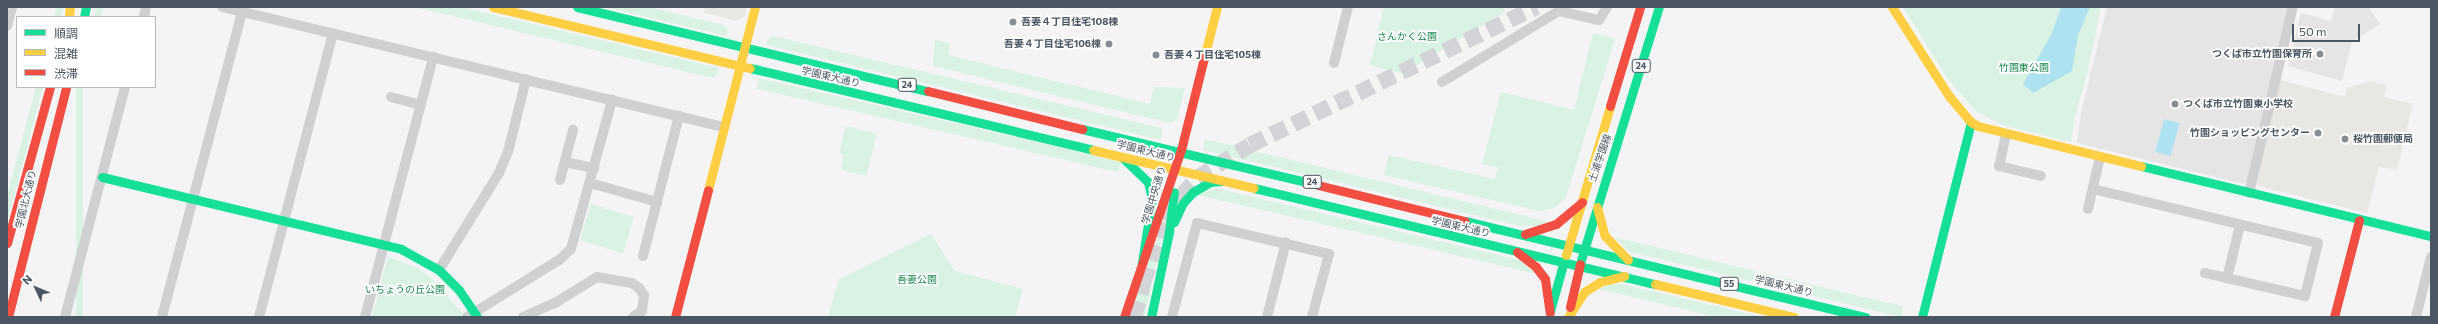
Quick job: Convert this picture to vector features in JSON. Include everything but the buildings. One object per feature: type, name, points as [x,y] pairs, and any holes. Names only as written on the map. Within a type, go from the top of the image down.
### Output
[{"type":"main road","name":"学園東大通り","points":[[493,7],[1177,169],[1222,181],[1580,264],[1794,317]]},
{"type":"main road","name":"学園東大通り","points":[[577,7],[1181,150],[1583,250],[1866,317]]},
{"type":"main road","points":[[675,317],[755,7]]},
{"type":"main road","name":"学園中央通り","points":[[1151,317],[1169,232],[1172,198],[1181,150],[1217,7]]},
{"type":"main road","name":"土浦学園線","points":[[1549,315],[1640,7]]},
{"type":"main road","name":"土浦学園線","points":[[1568,317],[1583,250],[1596,204],[1659,7]]},
{"type":"main road","points":[[1892,7],[1949,96],[1971,122],[2006,134],[2359,220],[2431,236]]},
{"type":"main road","name":"学園北大通り","points":[[7,243],[50,88]]},
{"type":"main road","name":"学園北大通り","points":[[8,317],[66,88]]},
{"type":"main road","points":[[1922,317],[1971,122]]},
{"type":"main road","points":[[1120,156],[1148,182],[1152,199],[1142,262]]},
{"type":"main road","name":"学園中央通り","points":[[1124,317],[1142,262],[1177,169]]},
{"type":"main road","points":[[102,178],[384,244],[410,253],[439,270],[459,290],[473,316]]},
{"type":"main road","points":[[1169,232],[1183,203],[1193,192],[1210,182],[1222,181]]},
{"type":"main road","points":[[1523,234],[1556,224],[1582,201]]},
{"type":"main road","points":[[1596,204],[1605,236],[1629,260]]},
{"type":"main road","points":[[2334,317],[2359,220]]},
{"type":"main road","points":[[1512,249],[1541,273],[1548,290],[1549,315]]},
{"type":"main road","points":[[1568,317],[1584,292],[1600,282],[1624,276]]},
{"type":"street","points":[[7,26],[12,7]]},
{"type":"street","points":[[222,7],[723,127]]},
{"type":"street","points":[[1334,63],[1348,7]]},
{"type":"street","points":[[1442,82],[1559,11],[1599,20],[1607,7]]},
{"type":"street","points":[[2249,193],[2292,9]]},
{"type":"street","points":[[162,317],[242,12]]},
{"type":"street","points":[[259,317],[333,33]]},
{"type":"street","points":[[365,317],[433,57]]},
{"type":"street","points":[[439,270],[499,172],[508,152],[526,79]]},
{"type":"street","points":[[65,317],[126,88]]},
{"type":"street","points":[[391,98],[421,105]]},
{"type":"street","points":[[473,316],[568,253],[576,237],[612,100]]},
{"type":"street","points":[[643,256],[679,116]]},
{"type":"street","points":[[560,180],[573,130]]},
{"type":"street","points":[[2006,134],[1999,166],[2041,176]]},
{"type":"street","points":[[2088,209],[2100,157]]},
{"type":"street","points":[[565,162],[594,168]]},
{"type":"street","points":[[590,184],[657,202]]},
{"type":"street","points":[[2092,189],[2318,243],[2305,296],[2205,273]]},
{"type":"street","points":[[1172,317],[1197,223],[1286,242],[1329,254],[1312,317]]},
{"type":"street","points":[[2227,278],[2240,225]]},
{"type":"street","points":[[1267,317],[1286,242]]},
{"type":"street","points":[[2416,317],[2431,257]]},
{"type":"street","points":[[523,317],[555,303],[597,277],[632,283],[639,288],[644,294],[642,311],[633,317]]},
{"type":"shaded area","points":[[705,7],[747,7],[745,16],[736,21],[704,13]]},
{"type":"shaded area","name":"つくば市立竹園東小学校","points":[[2107,7],[2289,7],[2247,182],[2244,184],[2077,143],[2081,113]]},
{"type":"shaded area","name":"つくば市立竹園保育所","points":[[2335,7],[2368,7],[2380,24],[2352,42],[2342,81],[2288,66],[2301,13],[2331,21]]},
{"type":"shaded area","points":[[2280,80],[2345,97],[2347,88],[2370,81],[2387,85],[2384,97],[2413,104],[2397,170],[2379,167],[2367,213],[2258,186],[2256,183]]},
{"type":"green space","points":[[57,7],[64,7],[61,16],[54,16]]},
{"type":"green space","points":[[97,7],[104,7],[101,16],[94,16]]},
{"type":"green space","points":[[415,7],[461,7],[719,68],[717,75],[713,78]]},
{"type":"green space","points":[[604,7],[649,7],[723,25],[728,30],[726,36]]},
{"type":"green space","name":"さんかく公園","points":[[1384,7],[1504,7],[1504,12],[1403,74],[1370,65]]},
{"type":"green space","name":"竹園東公園","points":[[1903,7],[2101,7],[2087,75],[2075,116],[2071,142],[2003,125],[1976,111],[1948,79]]},
{"type":"green space","points":[[1593,33],[1615,39],[1566,197],[1555,208],[1539,211],[1384,175],[1389,155],[1495,179],[1498,167],[1482,164],[1501,92],[1574,110]]},
{"type":"green space","points":[[773,36],[1161,128],[1163,133],[1161,140],[766,45],[768,39]]},
{"type":"green space","points":[[935,40],[950,43],[948,55],[1150,104],[1154,87],[1185,88],[1177,119],[1170,123],[933,66]]},
{"type":"green space","points":[[759,78],[1120,161],[1118,172],[757,89]]},
{"type":"green space","points":[[36,88],[43,88],[7,222],[7,196]]},
{"type":"green space","points":[[76,88],[83,88],[83,317],[76,317]]},
{"type":"green space","points":[[846,126],[877,134],[866,176],[841,170],[843,154],[839,153]]},
{"type":"green space","points":[[1205,139],[1551,223],[1540,226],[1519,226],[1203,150]]},
{"type":"green space","points":[[1215,188],[1520,260],[1537,274],[1198,195]]},
{"type":"green space","points":[[591,204],[634,217],[623,253],[580,240]]},
{"type":"green space","points":[[1166,216],[1145,317],[1129,317]]},
{"type":"green space","name":"吾妻公園","points":[[931,234],[955,271],[1023,289],[1015,317],[828,317],[839,279]]},
{"type":"green space","points":[[1614,237],[1901,306],[1903,310],[1901,317],[1630,252]]},
{"type":"green space","name":"いちょうの丘公園","points":[[388,257],[418,268],[432,279],[463,314],[458,317],[372,317]]},
{"type":"green space","points":[[1612,284],[1622,284],[1763,317],[1716,317],[1599,289]]},
{"type":"water","points":[[2061,7],[2090,7],[2078,35],[2072,71],[2033,93],[2023,84],[2052,33]]},
{"type":"water","points":[[2164,119],[2179,123],[2171,156],[2155,152]]},
{"type":"tunnel","points":[[1134,317],[1143,283],[1165,221],[1181,196],[1197,178],[1250,145],[1537,7]]},
{"type":"traffic: fast","points":[[84,16],[86,7]]},
{"type":"traffic: fast","points":[[577,7],[928,91]]},
{"type":"traffic: fast","points":[[1581,260],[1659,7]]},
{"type":"traffic: fast","points":[[750,68],[1093,150]]},
{"type":"traffic: fast","points":[[1922,317],[1971,122]]},
{"type":"traffic: fast","points":[[1082,129],[1318,185]]},
{"type":"traffic: fast","points":[[1123,158],[1148,182],[1152,199],[1142,262]]},
{"type":"traffic: fast","points":[[2141,166],[2431,236]]},
{"type":"traffic: fast","points":[[102,177],[401,249],[439,270],[459,290],[477,317]]},
{"type":"traffic: fast","points":[[1174,222],[1183,203],[1193,192],[1210,182],[1222,181]]},
{"type":"traffic: fast","points":[[1254,188],[1655,284]]},
{"type":"traffic: fast","points":[[1151,317],[1169,232],[1174,192]]},
{"type":"traffic: fast","points":[[1465,221],[1866,317]]},
{"type":"traffic: fast","points":[[1550,311],[1564,261]]},
{"type":"traffic: slow","points":[[69,16],[70,7]]},
{"type":"traffic: slow","points":[[493,7],[750,68]]},
{"type":"traffic: slow","points":[[708,190],[755,7]]},
{"type":"traffic: slow","points":[[1204,58],[1217,7]]},
{"type":"traffic: slow","points":[[1892,7],[1949,96],[1971,122],[1978,126],[2141,166]]},
{"type":"traffic: slow","points":[[1566,255],[1610,106]]},
{"type":"traffic: slow","points":[[1093,150],[1254,188]]},
{"type":"traffic: slow","points":[[1597,207],[1605,236],[1628,260]]},
{"type":"traffic: slow","points":[[1568,317],[1584,292],[1600,282],[1624,276]]},
{"type":"traffic: slow","points":[[1655,284],[1794,317]]},
{"type":"traffic: jam","points":[[1610,106],[1640,7]]},
{"type":"traffic: jam","points":[[1124,317],[1181,150],[1204,58]]},
{"type":"traffic: jam","points":[[7,243],[50,88]]},
{"type":"traffic: jam","points":[[8,317],[66,88]]},
{"type":"traffic: jam","points":[[928,91],[1082,129]]},
{"type":"traffic: jam","points":[[1318,185],[1465,221]]},
{"type":"traffic: jam","points":[[675,317],[708,190]]},
{"type":"traffic: jam","points":[[1525,234],[1556,224],[1582,202]]},
{"type":"traffic: jam","points":[[2334,317],[2359,220]]},
{"type":"traffic: jam","points":[[1517,252],[1536,267],[1545,279],[1550,313]]},
{"type":"traffic: jam","points":[[1570,307],[1580,264]]},
{"type":"place","name":"吾妻４丁目住宅108棟","points":[[1013,22]]},
{"type":"place","name":"吾妻４丁目住宅106棟","points":[[1109,44]]},
{"type":"place","name":"つくば市立竹園保育所","points":[[2320,54]]},
{"type":"place","name":"吾妻４丁目住宅105棟","points":[[1156,55]]},
{"type":"place","name":"つくば市立竹園東小学校","points":[[2175,104]]},
{"type":"place","name":"竹園ショッピングセンター","points":[[2318,133]]},
{"type":"place","name":"桜竹園郵便局","points":[[2345,139]]}]
